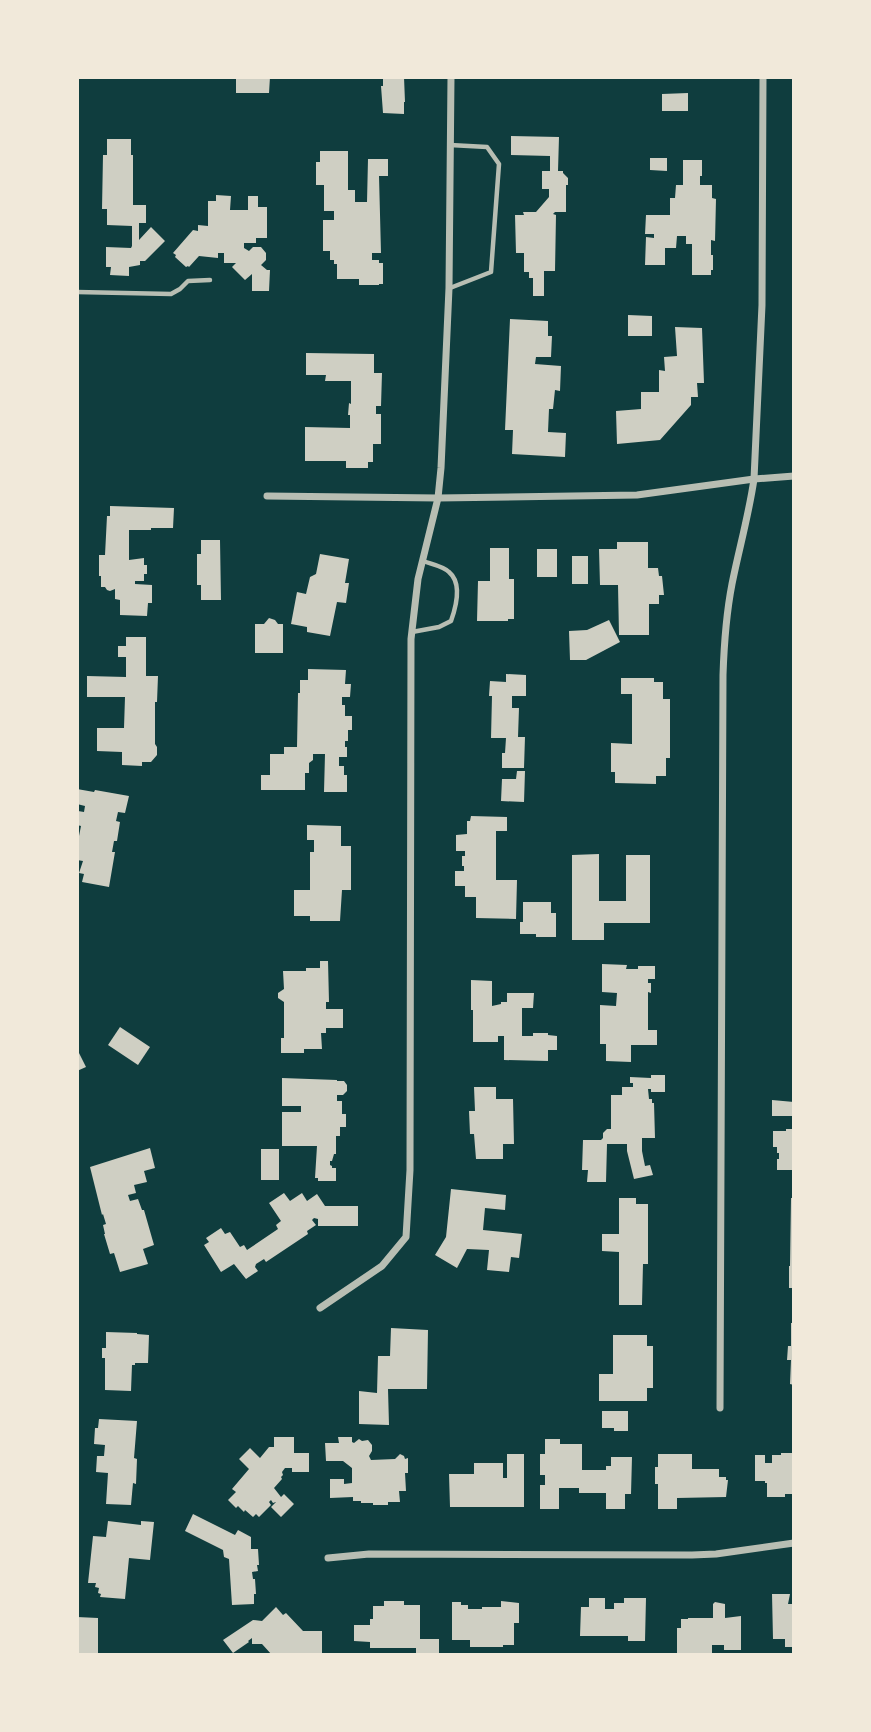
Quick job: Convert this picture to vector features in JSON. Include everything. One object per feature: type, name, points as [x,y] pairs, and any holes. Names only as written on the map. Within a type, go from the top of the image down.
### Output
[{"type":"street","points":[[320,1308],[382,1266],[406,1237],[410,1170],[411,632],[418,579],[438,498],[441,468],[449,288],[451,77]]},
{"type":"street","points":[[720,1408],[723,676],[725,632],[732,585],[754,479],[762,305],[763,77]]},
{"type":"street","points":[[267,496],[438,498],[638,495],[794,476]]},
{"type":"street","points":[[328,1558],[369,1554],[704,1555],[794,1543]]},
{"type":"lane","points":[[449,288],[491,272],[499,164],[487,148],[450,145]]},
{"type":"lane","points":[[77,292],[171,294],[188,281],[210,280]]},
{"type":"lane","points":[[411,632],[439,627],[451,621],[457,605],[455,579],[447,570],[423,561]]},
{"type":"building","points":[[236,77],[270,77],[269,93],[236,93]]},
{"type":"building","points":[[383,77],[404,77],[404,114],[383,113]]},
{"type":"building","points":[[688,93],[688,111],[662,111],[662,94]]},
{"type":"building","points":[[511,136],[559,137],[558,171],[563,171],[568,178],[566,212],[553,214],[556,215],[555,271],[544,271],[544,296],[533,296],[533,278],[529,278],[529,272],[524,272],[524,253],[516,253],[515,215],[536,212],[549,197],[549,189],[542,189],[542,171],[550,171],[550,156],[511,155]]},
{"type":"building","points":[[107,139],[131,139],[133,205],[146,205],[146,223],[139,223],[139,240],[151,227],[165,241],[145,261],[140,261],[140,265],[129,267],[129,276],[110,275],[111,267],[106,267],[106,247],[132,246],[132,226],[107,225],[107,209],[102,209],[103,155],[107,155]]},
{"type":"building","points":[[320,151],[348,151],[348,190],[355,190],[355,202],[367,202],[368,159],[388,159],[388,176],[379,176],[381,253],[372,253],[372,260],[383,263],[383,284],[359,285],[359,279],[337,279],[337,264],[330,260],[330,251],[323,251],[323,220],[334,220],[334,211],[324,211],[324,185],[316,185],[316,162],[320,162]]},
{"type":"building","points":[[650,158],[667,158],[667,171],[650,170]]},
{"type":"building","points":[[683,160],[702,160],[700,185],[712,185],[712,198],[716,199],[715,241],[711,240],[711,275],[692,275],[692,244],[686,244],[686,236],[677,236],[676,248],[665,248],[665,265],[645,265],[646,237],[654,238],[654,234],[645,234],[646,215],[670,215],[670,198],[675,198],[676,185],[683,185]]},
{"type":"building","points":[[216,195],[231,196],[230,210],[248,210],[248,196],[258,196],[258,207],[267,207],[267,238],[256,238],[256,243],[244,243],[244,248],[249,251],[253,247],[261,247],[266,253],[266,260],[261,265],[270,270],[269,291],[252,291],[252,274],[245,280],[232,267],[236,263],[224,263],[224,253],[218,253],[218,258],[199,256],[189,267],[175,257],[173,253],[193,230],[198,231],[198,225],[208,226],[208,201],[216,201]]},
{"type":"building","points":[[628,315],[652,316],[652,336],[628,336]]},
{"type":"building","points":[[510,319],[548,321],[548,336],[552,336],[551,357],[536,357],[535,364],[561,366],[560,391],[555,390],[553,409],[549,409],[548,432],[566,433],[565,457],[512,454],[513,430],[505,430]]},
{"type":"building","points":[[675,327],[702,328],[704,383],[697,383],[698,397],[691,397],[691,405],[660,440],[617,444],[616,411],[641,409],[641,392],[659,392],[659,370],[665,371],[664,357],[677,356]]},
{"type":"building","points":[[306,353],[374,354],[374,373],[382,373],[381,406],[376,406],[376,414],[381,414],[381,444],[373,444],[373,462],[368,462],[368,468],[346,468],[346,461],[305,461],[305,427],[350,428],[348,415],[349,403],[351,404],[351,381],[325,381],[326,375],[306,375]]},
{"type":"building","points":[[110,506],[174,508],[173,528],[129,530],[129,560],[144,558],[144,565],[147,565],[144,581],[135,581],[135,584],[152,585],[152,603],[148,603],[147,616],[120,615],[120,600],[115,599],[115,589],[110,591],[101,587],[99,555],[105,555]]},
{"type":"building","points":[[201,540],[220,540],[221,600],[201,600],[201,585],[197,585],[197,554],[201,554]]},
{"type":"building","points":[[617,542],[648,542],[648,568],[658,568],[659,576],[662,576],[664,595],[659,595],[659,604],[649,604],[649,635],[619,635],[618,585],[600,585],[599,549],[617,549]]},
{"type":"building","points":[[490,548],[509,548],[509,579],[514,579],[514,619],[508,621],[477,621],[478,581],[490,581]]},
{"type":"building","points":[[537,549],[557,549],[557,577],[537,577]]},
{"type":"building","points":[[320,554],[349,559],[345,583],[349,583],[346,603],[337,602],[330,636],[307,632],[307,627],[291,624],[297,592],[306,594],[310,577],[316,574]]},
{"type":"building","points":[[572,556],[588,556],[588,584],[572,584]]},
{"type":"building","points":[[269,618],[283,624],[283,653],[255,653],[255,624],[264,624]]},
{"type":"building","points":[[609,620],[620,642],[586,660],[570,660],[569,631],[587,630]]},
{"type":"building","points":[[126,637],[146,637],[146,676],[158,676],[155,702],[157,755],[151,762],[142,762],[142,766],[122,765],[122,752],[97,751],[97,728],[124,728],[125,697],[87,697],[87,676],[126,677],[126,657],[118,657],[118,646],[126,646]]},
{"type":"building","points":[[308,669],[346,670],[345,684],[351,684],[350,697],[342,697],[342,705],[345,705],[345,716],[352,716],[352,730],[348,730],[348,741],[345,741],[347,757],[339,757],[339,766],[344,766],[344,775],[347,775],[347,792],[324,792],[325,754],[313,754],[309,773],[305,773],[305,790],[261,790],[261,775],[270,775],[270,754],[284,754],[284,747],[297,747],[298,693],[300,680],[308,680]]},
{"type":"building","points":[[506,674],[526,675],[526,696],[512,696],[512,708],[519,708],[518,737],[525,737],[524,768],[502,768],[506,738],[491,738],[490,681],[506,682]]},
{"type":"building","points":[[621,678],[654,678],[654,682],[663,682],[663,699],[670,699],[670,758],[666,758],[666,776],[656,776],[656,784],[615,783],[615,772],[611,772],[611,743],[632,744],[632,694],[621,694]]},
{"type":"building","points":[[517,771],[525,771],[524,802],[501,801],[502,779],[516,779]]},
{"type":"building","points":[[77,789],[129,796],[125,813],[118,812],[116,821],[120,822],[112,852],[115,852],[109,887],[82,882],[84,874],[79,873],[83,861],[77,860],[77,836],[81,826],[77,825],[77,818],[78,811],[84,812],[85,806],[77,804]]},
{"type":"building","points":[[471,816],[507,817],[507,831],[496,831],[496,880],[517,880],[516,919],[476,918],[476,897],[465,897],[465,886],[455,886],[455,871],[464,871],[462,856],[465,856],[465,851],[456,851],[456,835],[467,834],[467,821],[470,821]]},
{"type":"building","points":[[307,825],[341,826],[341,846],[351,846],[351,890],[342,890],[340,921],[310,921],[310,916],[294,916],[294,890],[310,890],[310,852],[314,852],[314,840],[307,840]]},
{"type":"building","points":[[599,854],[599,901],[626,901],[626,855],[650,855],[650,923],[604,923],[604,940],[572,940],[572,855]]},
{"type":"building","points":[[523,902],[551,902],[551,913],[556,913],[556,937],[520,934]]},
{"type":"building","points":[[320,961],[328,961],[329,1002],[326,1002],[326,1009],[343,1009],[343,1028],[326,1028],[326,1033],[321,1033],[322,1049],[304,1049],[304,1053],[281,1053],[281,1038],[284,1038],[284,1002],[278,998],[278,993],[284,989],[283,971],[320,968]]},
{"type":"building","points":[[602,964],[627,965],[626,969],[655,966],[655,979],[648,979],[651,993],[648,992],[648,1030],[657,1030],[657,1045],[631,1045],[631,1062],[606,1061],[606,1044],[600,1044],[600,1005],[616,1006],[617,993],[602,992]]},
{"type":"building","points":[[471,980],[492,981],[492,1006],[507,1002],[507,993],[534,993],[533,1008],[522,1008],[522,1036],[548,1033],[557,1036],[557,1050],[548,1050],[548,1061],[504,1060],[504,1036],[498,1036],[498,1042],[473,1042]]},
{"type":"building","points":[[120,1027],[150,1047],[138,1065],[108,1045]]},
{"type":"building","points":[[77,1049],[86,1067],[77,1071]]},
{"type":"building","points":[[651,1075],[665,1075],[665,1092],[651,1092],[651,1089],[648,1089],[649,1099],[654,1103],[655,1138],[642,1138],[645,1166],[650,1165],[653,1175],[634,1179],[627,1144],[607,1144],[606,1182],[587,1182],[588,1170],[582,1170],[583,1140],[601,1140],[603,1133],[611,1129],[611,1095],[622,1095],[622,1087],[633,1087],[630,1077],[651,1078]]},
{"type":"building","points":[[282,1078],[337,1080],[344,1081],[347,1085],[347,1091],[343,1095],[337,1095],[337,1101],[342,1101],[342,1114],[346,1114],[346,1127],[340,1127],[340,1136],[336,1136],[336,1154],[330,1161],[332,1168],[336,1168],[336,1181],[318,1181],[318,1178],[315,1178],[317,1146],[282,1146],[282,1112],[301,1112],[301,1106],[282,1106]]},
{"type":"building","points":[[474,1087],[496,1087],[496,1099],[513,1099],[514,1144],[503,1144],[503,1159],[476,1159],[474,1134],[470,1134],[469,1111],[475,1111]]},
{"type":"building","points":[[772,1100],[794,1102],[794,1116],[772,1116]]},
{"type":"building","points":[[794,1129],[794,1170],[777,1170],[779,1153],[777,1147],[773,1147],[773,1131]]},
{"type":"building","points":[[150,1148],[155,1168],[144,1171],[147,1182],[134,1185],[136,1193],[128,1195],[130,1201],[138,1199],[144,1210],[154,1245],[143,1249],[148,1264],[120,1272],[114,1253],[110,1254],[104,1234],[103,1225],[106,1224],[90,1167]]},
{"type":"building","points":[[261,1149],[279,1149],[279,1180],[261,1180]]},
{"type":"building","points":[[451,1189],[506,1195],[505,1210],[485,1208],[483,1230],[522,1234],[519,1258],[511,1257],[509,1272],[487,1270],[489,1250],[467,1249],[457,1268],[435,1255],[446,1237]]},
{"type":"building","points":[[284,1193],[290,1201],[302,1193],[307,1201],[317,1194],[325,1206],[358,1206],[358,1226],[318,1226],[318,1219],[314,1218],[312,1220],[316,1225],[307,1231],[308,1234],[266,1262],[264,1259],[256,1264],[258,1271],[246,1279],[234,1264],[221,1272],[204,1245],[209,1242],[206,1238],[221,1228],[225,1234],[230,1232],[240,1247],[244,1245],[247,1250],[278,1229],[276,1225],[281,1221],[269,1203]]},
{"type":"building","points":[[619,1198],[636,1198],[636,1204],[648,1204],[648,1264],[643,1264],[642,1305],[619,1305],[619,1252],[602,1251],[602,1234],[619,1234]]},
{"type":"building","points":[[791,1198],[794,1198],[794,1288],[789,1288]]},
{"type":"building","points":[[791,1323],[794,1323],[794,1385],[790,1384],[791,1360],[787,1360],[788,1346],[791,1346]]},
{"type":"building","points":[[391,1328],[428,1330],[427,1389],[388,1389],[389,1425],[359,1424],[359,1391],[377,1393],[378,1356],[390,1356]]},
{"type":"building","points":[[106,1332],[149,1335],[148,1363],[132,1365],[131,1391],[105,1390],[105,1358],[102,1358],[102,1348],[106,1348]]},
{"type":"building","points":[[613,1335],[647,1335],[647,1346],[653,1346],[653,1388],[647,1388],[647,1401],[599,1401],[599,1374],[613,1374]]},
{"type":"building","points":[[602,1411],[628,1411],[628,1431],[602,1428]]},
{"type":"building","points":[[99,1419],[137,1421],[134,1458],[137,1459],[136,1484],[133,1483],[131,1505],[106,1504],[108,1473],[96,1472],[97,1456],[104,1456],[105,1445],[94,1444],[95,1428],[98,1428]]},
{"type":"building","points":[[274,1437],[294,1437],[294,1453],[309,1453],[309,1472],[292,1472],[292,1468],[285,1468],[282,1479],[274,1488],[281,1497],[284,1494],[294,1504],[281,1517],[271,1507],[276,1502],[271,1500],[271,1505],[259,1517],[256,1514],[253,1517],[238,1506],[236,1508],[228,1500],[236,1492],[232,1489],[249,1469],[239,1459],[250,1448],[260,1458],[269,1447],[274,1447]]},
{"type":"building","points":[[338,1437],[352,1437],[354,1443],[359,1439],[368,1440],[372,1445],[369,1456],[371,1460],[395,1459],[400,1454],[405,1459],[408,1458],[406,1491],[399,1491],[400,1502],[373,1505],[353,1501],[353,1497],[330,1498],[330,1479],[344,1479],[344,1484],[352,1483],[352,1468],[343,1461],[326,1461],[325,1443],[339,1443]]},
{"type":"building","points":[[545,1439],[560,1439],[560,1444],[582,1444],[582,1470],[606,1470],[606,1466],[611,1466],[611,1457],[632,1457],[631,1494],[625,1494],[625,1509],[606,1509],[606,1493],[579,1493],[579,1488],[559,1488],[559,1509],[540,1509],[540,1485],[545,1485],[545,1475],[540,1475],[540,1454],[545,1454]]},
{"type":"building","points":[[794,1453],[794,1494],[767,1497],[767,1483],[755,1481],[755,1455],[765,1455],[765,1463],[772,1463],[772,1455]]},
{"type":"building","points":[[507,1454],[524,1454],[524,1507],[450,1507],[449,1474],[474,1474],[474,1463],[503,1463],[503,1478],[507,1478]]},
{"type":"building","points":[[658,1454],[692,1454],[692,1469],[719,1469],[719,1477],[726,1477],[728,1480],[726,1497],[677,1498],[677,1509],[658,1509],[655,1467],[658,1467]]},
{"type":"building","points":[[193,1514],[235,1535],[238,1530],[251,1537],[251,1549],[258,1549],[259,1565],[258,1571],[252,1572],[256,1594],[254,1604],[232,1605],[229,1559],[224,1557],[223,1550],[185,1531]]},
{"type":"building","points":[[108,1521],[141,1525],[141,1521],[154,1522],[150,1560],[129,1558],[125,1599],[100,1597],[96,1583],[88,1583],[93,1536],[106,1537]]},
{"type":"building","points":[[772,1594],[790,1594],[788,1604],[794,1604],[794,1647],[785,1647],[785,1639],[773,1639]]},
{"type":"building","points":[[589,1598],[605,1598],[605,1609],[614,1609],[614,1603],[624,1603],[624,1598],[646,1598],[645,1641],[628,1641],[628,1636],[580,1636],[581,1607],[589,1607]]},
{"type":"building","points":[[384,1601],[404,1601],[404,1605],[420,1605],[420,1639],[439,1639],[439,1655],[416,1655],[416,1648],[370,1648],[370,1642],[354,1641],[354,1625],[370,1625],[373,1606],[384,1606]]},
{"type":"building","points":[[501,1601],[519,1603],[519,1623],[514,1623],[514,1645],[470,1647],[470,1640],[452,1640],[452,1602],[468,1605],[468,1609],[482,1609],[501,1607]]},
{"type":"building","points":[[715,1602],[725,1604],[725,1618],[741,1616],[741,1650],[724,1650],[724,1645],[712,1645],[712,1655],[677,1655],[677,1628],[681,1628],[681,1619],[713,1618]]},
{"type":"building","points":[[276,1607],[283,1615],[286,1613],[303,1631],[322,1631],[322,1655],[272,1655],[262,1644],[252,1644],[252,1638],[233,1653],[223,1640],[253,1620],[262,1621]]},
{"type":"building","points":[[77,1617],[98,1618],[98,1655],[77,1655]]}]
